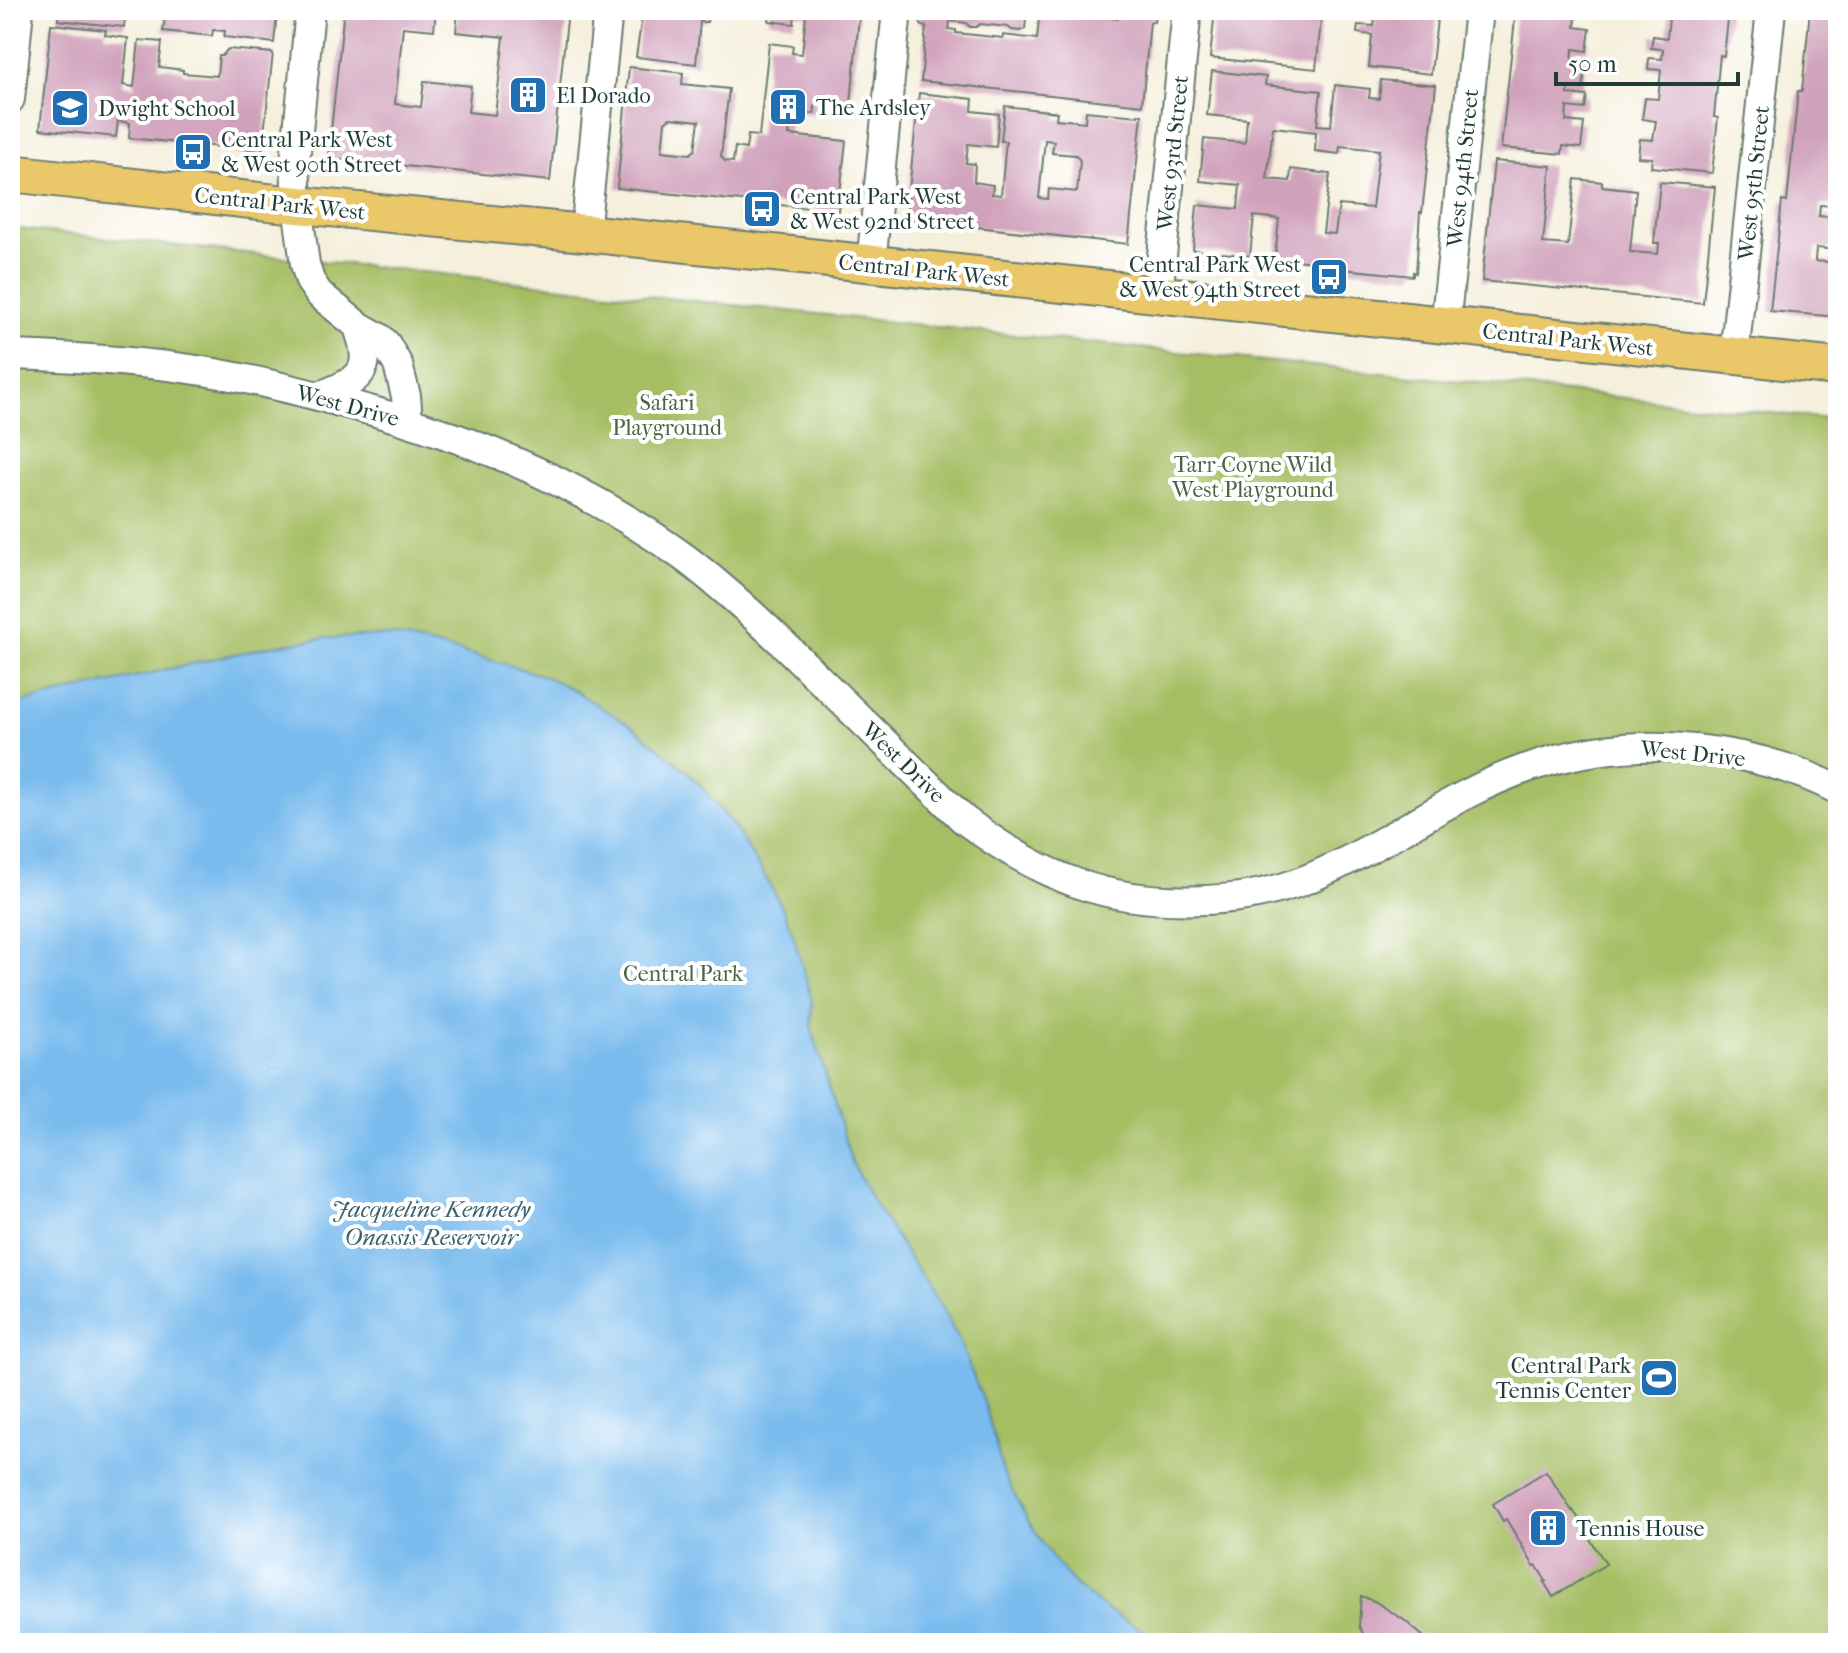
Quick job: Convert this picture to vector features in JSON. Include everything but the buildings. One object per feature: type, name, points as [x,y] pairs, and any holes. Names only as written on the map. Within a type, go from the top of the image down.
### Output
[{"type":"main road","name":"Central Park West","points":[[10,173],[1838,367]]},
{"type":"street","points":[[10,99],[19,10]]},
{"type":"street","points":[[310,10],[296,145],[297,205],[305,264],[310,281],[319,294],[357,325],[380,338],[392,354],[406,396],[408,420]]},
{"type":"street","points":[[585,233],[608,10]]},
{"type":"street","points":[[871,264],[897,10]]},
{"type":"street","name":"West 93rd Street","points":[[1158,295],[1187,10]]},
{"type":"street","name":"West 94th Street","points":[[1445,326],[1479,10]]},
{"type":"street","name":"West 95th Street","points":[[1734,356],[1771,10]]},
{"type":"street","points":[[319,396],[358,377],[363,370],[366,354],[357,325]]},
{"type":"street","name":"West Drive","points":[[10,355],[108,360],[208,371],[319,396],[408,420],[502,456],[577,490],[684,557],[760,621],[963,819],[1005,849],[1081,885],[1136,897],[1188,901],[1233,897],[1293,885],[1519,770],[1565,756],[1618,747],[1670,747],[1721,752],[1780,766],[1838,790]]},
{"type":"green space","name":"Central Park","points":[[10,228],[1838,420],[1838,1643],[10,1643]]},
{"type":"water","name":"Jacqueline Kennedy Onassis Reservoir","points":[[392,636],[495,661],[568,687],[632,726],[687,771],[723,812],[769,883],[794,937],[812,1001],[811,1026],[852,1162],[869,1195],[958,1338],[986,1408],[1003,1472],[1027,1519],[1053,1559],[1077,1586],[1104,1608],[1151,1635],[1173,1643],[10,1643],[10,705],[270,646],[326,638]]},
{"type":"place","name":"El Dorado","points":[[528,95]]},
{"type":"place","name":"The Ardsley","points":[[788,107]]},
{"type":"place","name":"Dwight School","points":[[70,108]]},
{"type":"place","name":"Central Park West & West 90th Street","points":[[193,152]]},
{"type":"place","name":"Central Park West & West 92nd Street","points":[[762,209]]},
{"type":"place","name":"Central Park West & West 94th Street","points":[[1329,277]]},
{"type":"place","name":"Central Park Tennis Center","points":[[1659,1378]]},
{"type":"place","name":"Tennis House","points":[[1548,1528]]},
{"type":"park label","name":"Safari Playground","points":[[667,414]]},
{"type":"park label","name":"Tarr-Coyne Wild West Playground","points":[[1253,476]]}]
